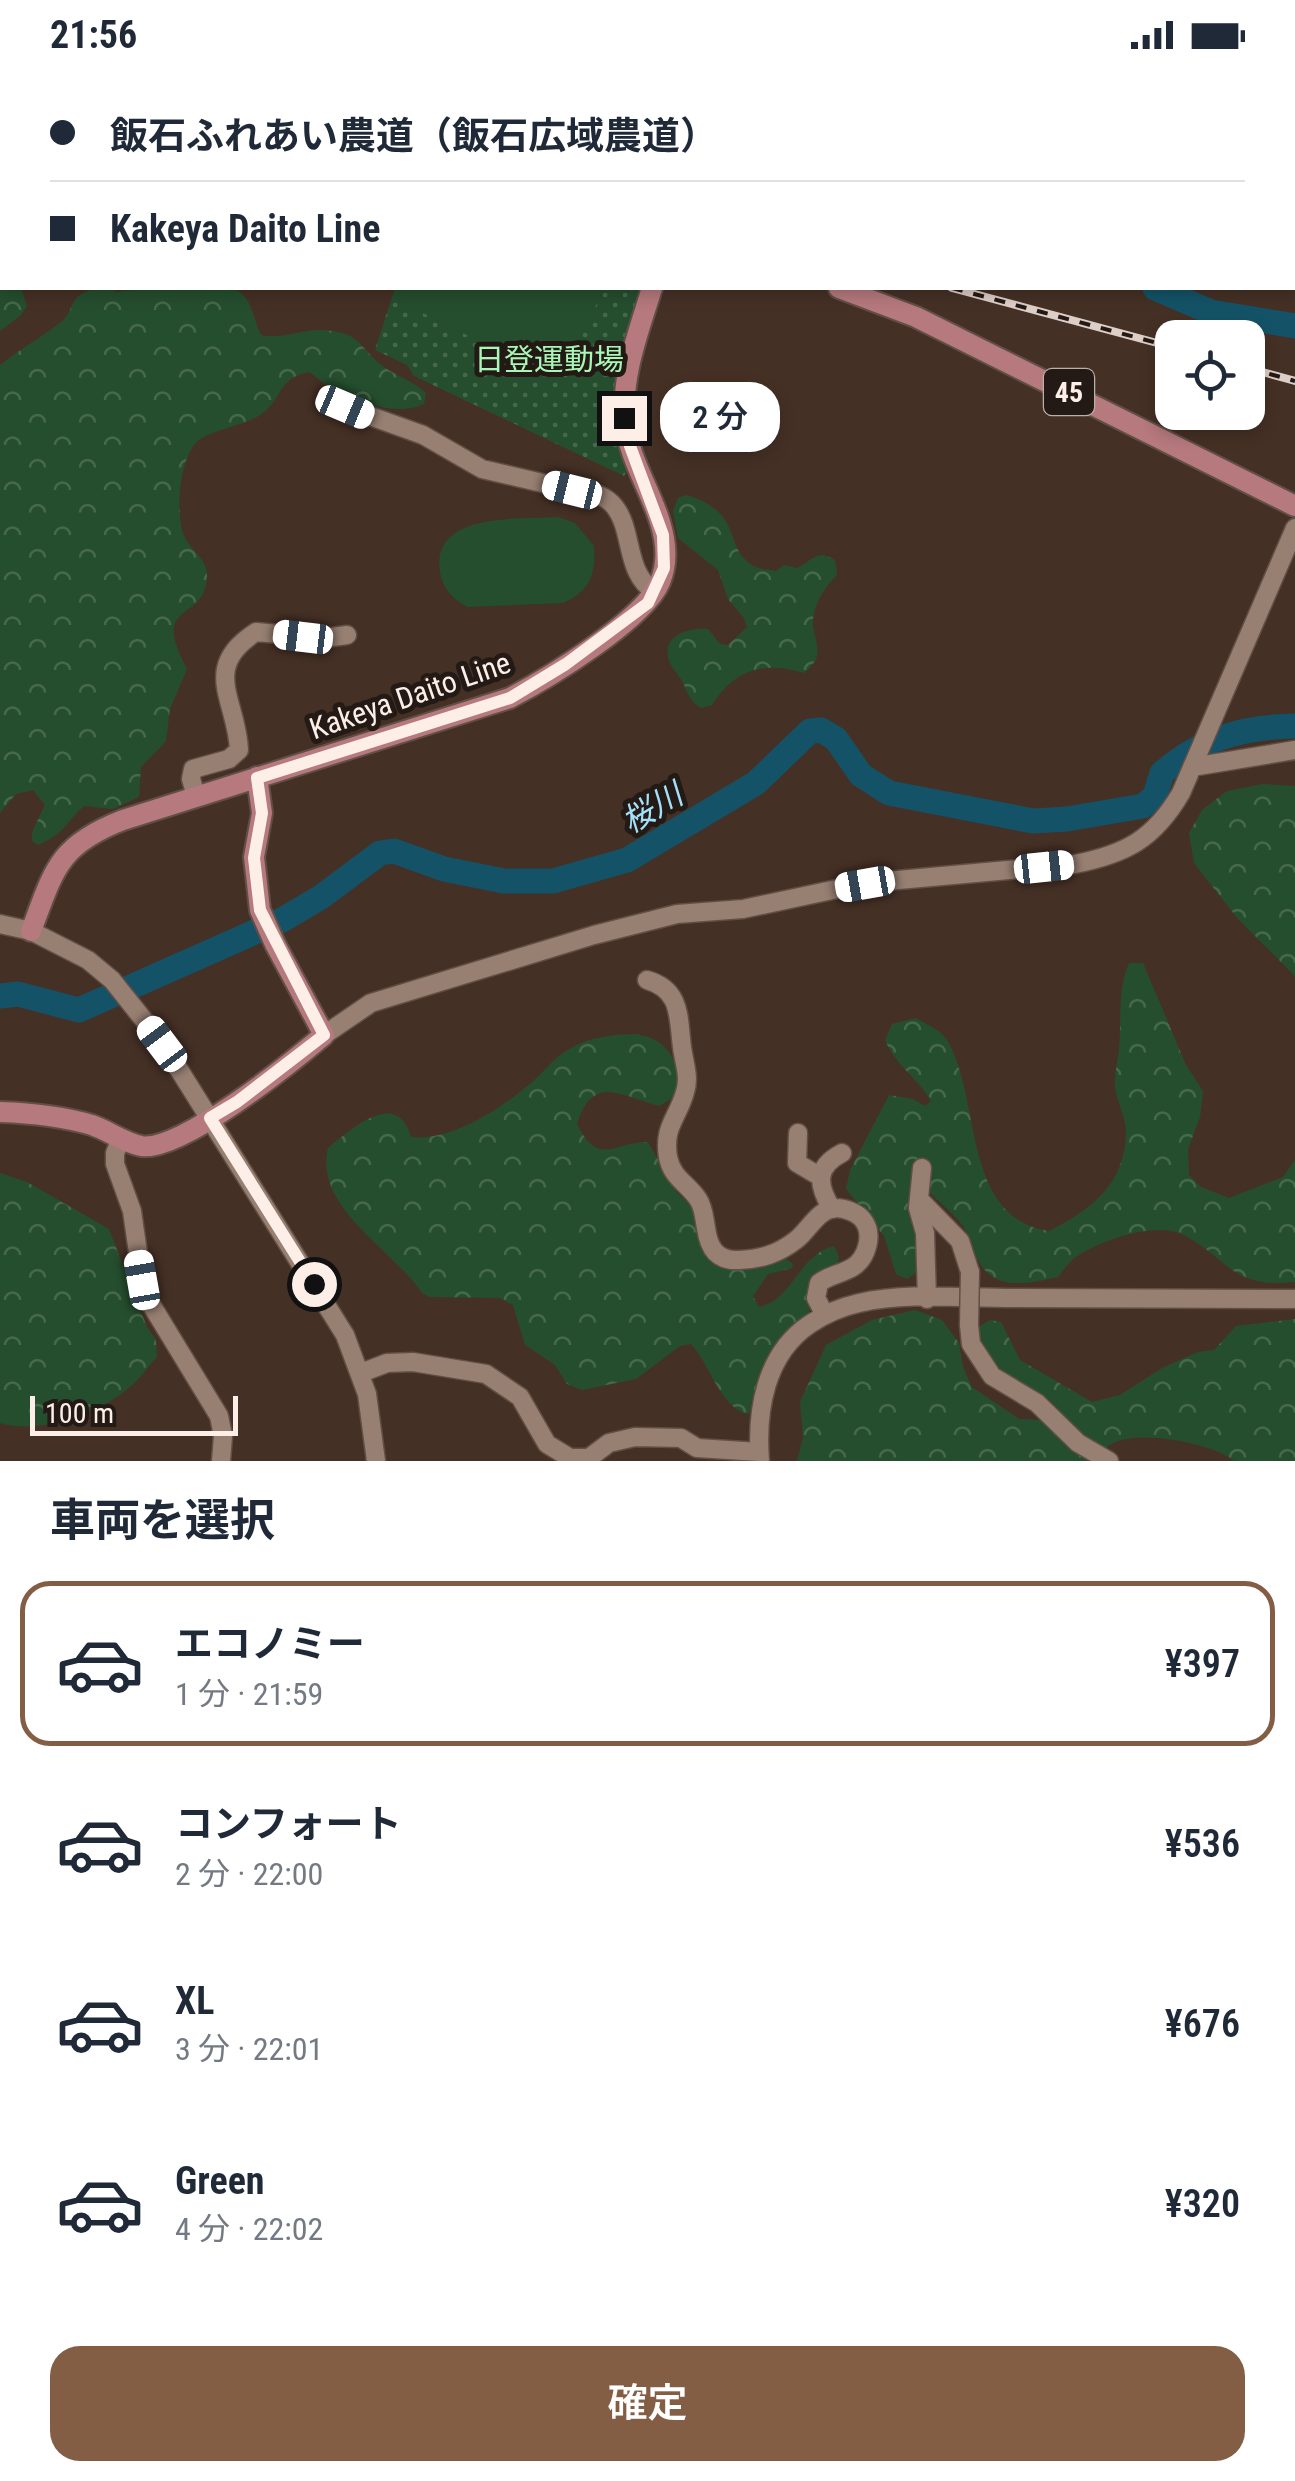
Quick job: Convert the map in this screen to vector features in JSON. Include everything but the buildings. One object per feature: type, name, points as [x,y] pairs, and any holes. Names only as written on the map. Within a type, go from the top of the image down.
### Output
[{"type":"main road","points":[[651,290],[628,367],[624,418],[630,446],[663,535],[664,568],[656,592]]},
{"type":"main road","name":"45","points":[[843,290],[916,317],[1295,506]]},
{"type":"main road","name":"Kakeya Daito Line","points":[[30,931],[50,878],[77,842],[113,823],[510,698],[603,638],[656,592]]},
{"type":"main road","points":[[0,1112],[58,1117],[96,1126],[142,1146],[162,1145],[237,1102],[324,1035],[260,910],[254,858],[262,813],[257,778]]},
{"type":"street","points":[[345,407],[424,435],[482,469],[601,496],[622,516],[639,577],[656,592]]},
{"type":"street","points":[[324,1035],[372,1003],[594,935],[677,914],[743,909],[865,884],[1098,860],[1132,846],[1160,825],[1193,764],[1295,528]]},
{"type":"street","points":[[196,796],[191,779],[193,769],[234,757],[239,750],[224,676],[234,650],[256,632],[314,637],[348,634]]},
{"type":"street","points":[[1193,764],[1295,750]]},
{"type":"street","points":[[0,924],[30,931],[88,960],[134,1005],[210,1118],[345,1335],[362,1373],[376,1461]]},
{"type":"street","points":[[648,980],[667,989],[678,1006],[686,1090],[668,1127],[668,1156],[674,1174],[703,1209],[713,1251],[733,1260],[769,1256],[832,1209],[854,1212],[866,1224],[868,1242],[856,1264],[818,1283],[816,1298],[825,1315]]},
{"type":"street","points":[[798,1133],[797,1163],[819,1176]]},
{"type":"street","points":[[120,1139],[114,1153],[115,1164],[132,1211],[142,1280],[150,1301],[219,1416],[221,1461]]},
{"type":"street","points":[[832,1209],[820,1188],[819,1176],[827,1162],[842,1153]]},
{"type":"street","points":[[922,1168],[918,1208],[926,1246],[927,1299]]},
{"type":"street","points":[[919,1199],[960,1241],[970,1272],[971,1344],[992,1376],[1037,1403],[1078,1443],[1109,1461]]},
{"type":"street","points":[[362,1373],[387,1363],[413,1362],[486,1374],[520,1397],[547,1444],[570,1458],[589,1458],[609,1444],[635,1437],[668,1436],[681,1438],[697,1448],[759,1456],[762,1402],[777,1360],[798,1334],[825,1315],[860,1302],[1295,1299]]},
{"type":"green space","points":[[0,290],[22,290],[27,306],[0,331]]},
{"type":"green space","points":[[236,290],[248,302],[261,335],[315,330],[343,333],[385,368],[426,393],[424,404],[404,409],[380,407],[336,392],[309,372],[285,384],[260,415],[202,438],[194,445],[181,484],[180,515],[185,538],[202,560],[207,577],[197,602],[176,621],[177,647],[187,669],[170,709],[166,741],[141,767],[139,797],[113,809],[84,806],[59,832],[38,845],[32,841],[32,832],[45,805],[33,790],[16,794],[0,813],[0,365],[60,323],[76,299],[88,291]]},
{"type":"green space","name":"日登運動場","points":[[394,290],[642,290],[615,414],[627,471],[624,476],[414,376],[407,365],[375,350]]},
{"type":"green space","points":[[397,290],[604,290],[554,379],[399,301]]},
{"type":"green space","points":[[687,495],[717,511],[743,557],[754,566],[776,571],[784,565],[797,568],[824,555],[835,560],[837,575],[815,609],[817,654],[810,668],[804,673],[776,668],[752,671],[730,683],[712,705],[701,708],[670,663],[668,646],[684,632],[708,629],[720,644],[728,645],[747,627],[728,599],[718,570],[678,538],[673,511],[678,498]]},
{"type":"green space","points":[[558,517],[575,523],[594,546],[594,565],[580,593],[563,603],[468,607],[446,589],[440,572],[441,552],[449,538],[463,529],[501,520]]},
{"type":"green space","points":[[1263,784],[1295,786],[1295,976],[1238,919],[1194,863],[1189,833],[1202,810],[1227,791]]},
{"type":"green space","points":[[1129,963],[1143,963],[1186,1065],[1203,1091],[1200,1117],[1188,1149],[1189,1175],[1201,1187],[1229,1198],[1283,1177],[1295,1160],[1295,1282],[1274,1283],[1244,1277],[1184,1235],[1158,1230],[1127,1235],[1097,1246],[1073,1259],[1058,1277],[1004,1282],[986,1272],[963,1226],[924,1186],[923,1255],[917,1272],[907,1279],[896,1274],[884,1236],[846,1189],[850,1170],[889,1095],[913,1099],[925,1106],[931,1101],[889,1049],[885,1040],[892,1024],[916,1018],[944,1036],[958,1064],[987,1180],[1001,1204],[1021,1221],[1049,1231],[1079,1214],[1103,1193],[1124,1151],[1125,1122],[1115,1077],[1121,994]]},
{"type":"green space","points":[[635,1034],[653,1039],[670,1054],[681,1078],[674,1097],[659,1106],[621,1094],[600,1093],[584,1108],[577,1124],[592,1145],[607,1150],[648,1142],[677,1193],[691,1205],[711,1255],[781,1255],[793,1264],[792,1268],[768,1274],[753,1296],[759,1307],[780,1296],[821,1251],[833,1246],[839,1259],[834,1269],[812,1284],[809,1313],[768,1357],[749,1414],[739,1411],[724,1396],[691,1344],[680,1346],[636,1379],[582,1390],[567,1384],[555,1365],[525,1345],[513,1305],[500,1298],[430,1297],[422,1293],[359,1226],[332,1190],[328,1148],[361,1123],[385,1113],[404,1122],[411,1137],[459,1129],[506,1103],[574,1046],[599,1038]]},
{"type":"green space","points":[[0,1173],[27,1182],[109,1229],[147,1327],[156,1340],[157,1357],[131,1386],[87,1413],[51,1424],[0,1423]]},
{"type":"green space","points":[[915,1310],[942,1320],[959,1343],[972,1387],[1019,1419],[1044,1420],[1055,1414],[1054,1404],[994,1364],[980,1341],[980,1326],[990,1320],[1001,1322],[1020,1360],[1092,1402],[1120,1395],[1162,1368],[1198,1352],[1214,1350],[1236,1326],[1295,1319],[1295,1461],[1234,1461],[1187,1442],[1146,1438],[1112,1444],[1103,1452],[1105,1461],[797,1461],[803,1437],[800,1402],[826,1345],[872,1320]]},
{"type":"waterway","points":[[1160,290],[1211,312],[1295,326]]},
{"type":"waterway","name":"桜川","points":[[0,996],[18,994],[79,1010],[282,920],[321,897],[380,853],[394,851],[444,869],[504,881],[553,881],[627,860],[756,783],[810,731],[821,730],[836,739],[861,775],[889,793],[1033,821],[1143,806],[1155,796],[1162,773],[1208,743],[1240,732],[1295,726]]},
{"type":"railway","points":[[959,290],[1155,342]]},
{"type":"railway","points":[[1265,373],[1295,381]]},
{"type":"route","points":[[314,1284],[210,1118],[324,1035],[260,910],[254,858],[262,813],[257,778],[510,698],[566,664],[648,603],[661,580],[666,554],[660,520],[630,446],[624,418]]}]
